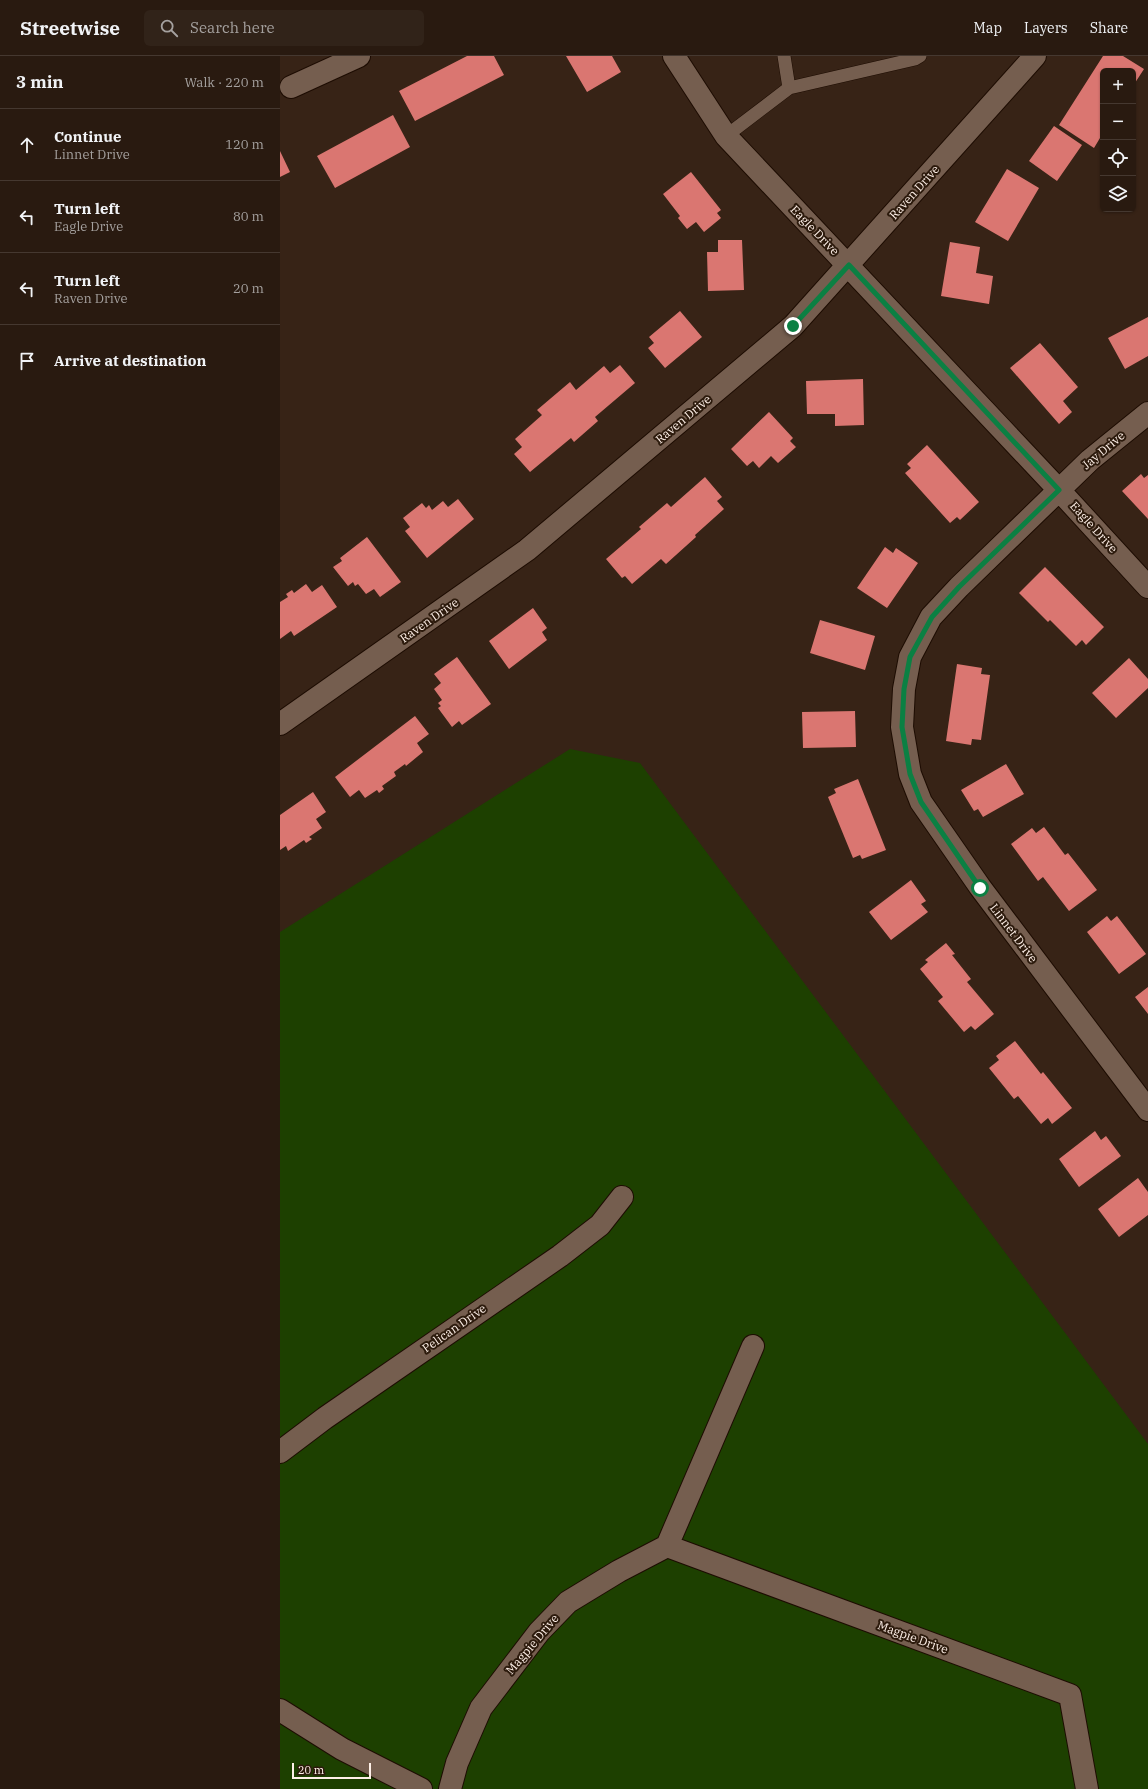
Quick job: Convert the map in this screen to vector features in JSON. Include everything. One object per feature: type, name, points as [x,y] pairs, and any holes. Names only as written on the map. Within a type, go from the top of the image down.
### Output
[{"type":"street","points":[[291,87],[359,56]]},
{"type":"street","name":"Eagle Drive","points":[[674,56],[726,136],[849,265],[1148,587]]},
{"type":"street","name":"Raven Drive","points":[[280,724],[527,550],[793,326],[1035,56]]},
{"type":"street","name":"Jay Drive","points":[[1059,490],[1090,460],[1148,413]]},
{"type":"street","name":"Linnet Drive","points":[[1059,490],[959,587],[932,617],[910,657],[904,689],[902,727],[910,774],[921,802],[980,888],[1148,1110]]},
{"type":"street","name":"Pelican Drive","points":[[280,1452],[325,1418],[560,1256],[600,1225],[622,1197]]},
{"type":"street","points":[[667,1546],[753,1346]]},
{"type":"street","name":"Magpie Drive","points":[[450,1789],[457,1763],[481,1708],[539,1632],[568,1602],[619,1570],[667,1546],[1070,1695],[1087,1789]]},
{"type":"street","points":[[280,1710],[342,1749],[421,1789]]},
{"type":"lane","points":[[784,56],[790,88]]},
{"type":"lane","points":[[726,136],[790,88],[915,59],[920,56]]},
{"type":"green space","points":[[570,749],[640,763],[1148,1444],[1148,1789],[280,1789],[280,932]]},
{"type":"building","points":[[467,56],[494,56],[504,75],[415,121],[399,91]]},
{"type":"building","points":[[566,56],[612,56],[621,72],[587,92]]},
{"type":"building","points":[[1103,56],[1123,56],[1144,69],[1136,81],[1136,68],[1100,68],[1100,138],[1094,148],[1059,125]]},
{"type":"building","points":[[393,115],[410,147],[335,188],[317,156]]},
{"type":"building","points":[[1054,126],[1082,145],[1057,181],[1029,161]]},
{"type":"building","points":[[280,151],[290,172],[280,177]]},
{"type":"building","points":[[1007,169],[1039,188],[1008,241],[975,222]]},
{"type":"building","points":[[691,172],[721,210],[717,213],[721,218],[704,232],[696,222],[687,229],[678,218],[680,216],[663,194]]},
{"type":"building","points":[[718,240],[742,240],[744,290],[708,291],[707,252],[718,252]]},
{"type":"building","points":[[950,242],[980,247],[976,273],[993,276],[989,304],[941,296]]},
{"type":"building","points":[[680,311],[702,337],[665,368],[648,348],[654,343],[649,337]]},
{"type":"building","points":[[1148,317],[1148,356],[1125,369],[1108,338]]},
{"type":"building","points":[[1040,343],[1078,387],[1063,401],[1072,412],[1059,424],[1010,368]]},
{"type":"building","points":[[620,365],[635,383],[595,417],[598,421],[574,442],[571,438],[530,472],[514,454],[522,447],[515,439],[542,415],[537,410],[570,382],[576,390],[604,366],[610,373]]},
{"type":"building","points":[[863,379],[864,425],[835,426],[835,414],[807,414],[806,381]]},
{"type":"building","points":[[769,412],[793,438],[790,441],[796,447],[778,463],[771,456],[759,468],[753,461],[747,466],[731,449]]},
{"type":"building","points":[[927,445],[979,502],[960,520],[957,517],[950,523],[905,473],[911,468],[907,464]]},
{"type":"building","points":[[1141,474],[1144,478],[1148,475],[1148,519],[1122,491]]},
{"type":"building","points":[[705,477],[722,497],[717,501],[724,509],[666,564],[661,559],[632,584],[625,576],[622,578],[606,559],[641,529],[639,527],[667,503],[671,507]]},
{"type":"building","points":[[458,499],[474,519],[427,558],[405,531],[410,527],[403,518],[422,503],[426,508],[429,505],[432,510],[443,501],[448,507]]},
{"type":"building","points":[[367,537],[401,582],[380,597],[374,589],[366,594],[358,584],[355,586],[353,582],[348,586],[333,567],[342,561],[340,558]]},
{"type":"building","points":[[885,547],[893,553],[896,548],[918,563],[887,608],[857,588]]},
{"type":"building","points":[[1045,567],[1104,627],[1086,645],[1082,640],[1076,646],[1050,620],[1048,622],[1019,593]]},
{"type":"building","points":[[306,584],[312,592],[322,585],[337,607],[294,636],[291,631],[280,639],[280,602],[288,597],[286,594],[292,590],[294,593]]},
{"type":"building","points":[[533,608],[547,628],[542,632],[547,640],[509,669],[489,641]]},
{"type":"building","points":[[820,620],[875,636],[865,670],[810,653]]},
{"type":"building","points":[[457,657],[491,704],[462,725],[459,721],[452,727],[438,708],[441,706],[438,703],[442,700],[434,689],[441,683],[434,674]]},
{"type":"building","points":[[1129,658],[1148,679],[1148,688],[1116,718],[1092,693]]},
{"type":"building","points":[[957,664],[982,668],[981,674],[990,675],[981,740],[972,739],[971,745],[946,741]]},
{"type":"building","points":[[855,711],[856,747],[803,748],[802,712]]},
{"type":"building","points":[[415,716],[429,734],[417,743],[423,752],[406,766],[405,764],[394,772],[396,776],[382,786],[384,789],[379,793],[377,790],[365,798],[359,790],[350,797],[335,777]]},
{"type":"building","points":[[1006,764],[1024,794],[983,817],[978,809],[974,811],[961,790]]},
{"type":"building","points":[[858,779],[886,850],[862,859],[860,855],[853,858],[828,797],[836,793],[834,789]]},
{"type":"building","points":[[313,792],[326,812],[316,819],[322,828],[309,837],[312,839],[306,843],[304,840],[288,851],[286,846],[280,850],[280,815]]},
{"type":"building","points":[[1044,827],[1065,855],[1068,853],[1097,890],[1069,911],[1043,877],[1038,881],[1011,844],[1032,828],[1036,833]]},
{"type":"building","points":[[911,880],[926,901],[921,904],[928,912],[891,940],[869,912]]},
{"type":"building","points":[[1107,916],[1111,921],[1117,916],[1146,954],[1119,974],[1087,932]]},
{"type":"building","points":[[946,943],[955,954],[952,955],[971,979],[967,982],[994,1014],[975,1030],[971,1026],[964,1032],[938,1001],[943,997],[920,969],[928,962],[925,960]]},
{"type":"building","points":[[1148,987],[1148,1014],[1135,997]]},
{"type":"building","points":[[1015,1041],[1041,1074],[1043,1072],[1072,1108],[1052,1124],[1048,1118],[1041,1124],[1018,1096],[1014,1099],[989,1068],[999,1060],[996,1056]]},
{"type":"building","points":[[1095,1131],[1101,1140],[1106,1136],[1121,1156],[1079,1187],[1059,1159]]},
{"type":"building","points":[[1138,1178],[1148,1192],[1148,1215],[1119,1237],[1098,1209]]},
{"type":"route","points":[[793,326],[849,265],[1059,490],[959,587],[932,617],[910,657],[904,689],[902,727],[910,774],[921,802],[980,888]]}]
